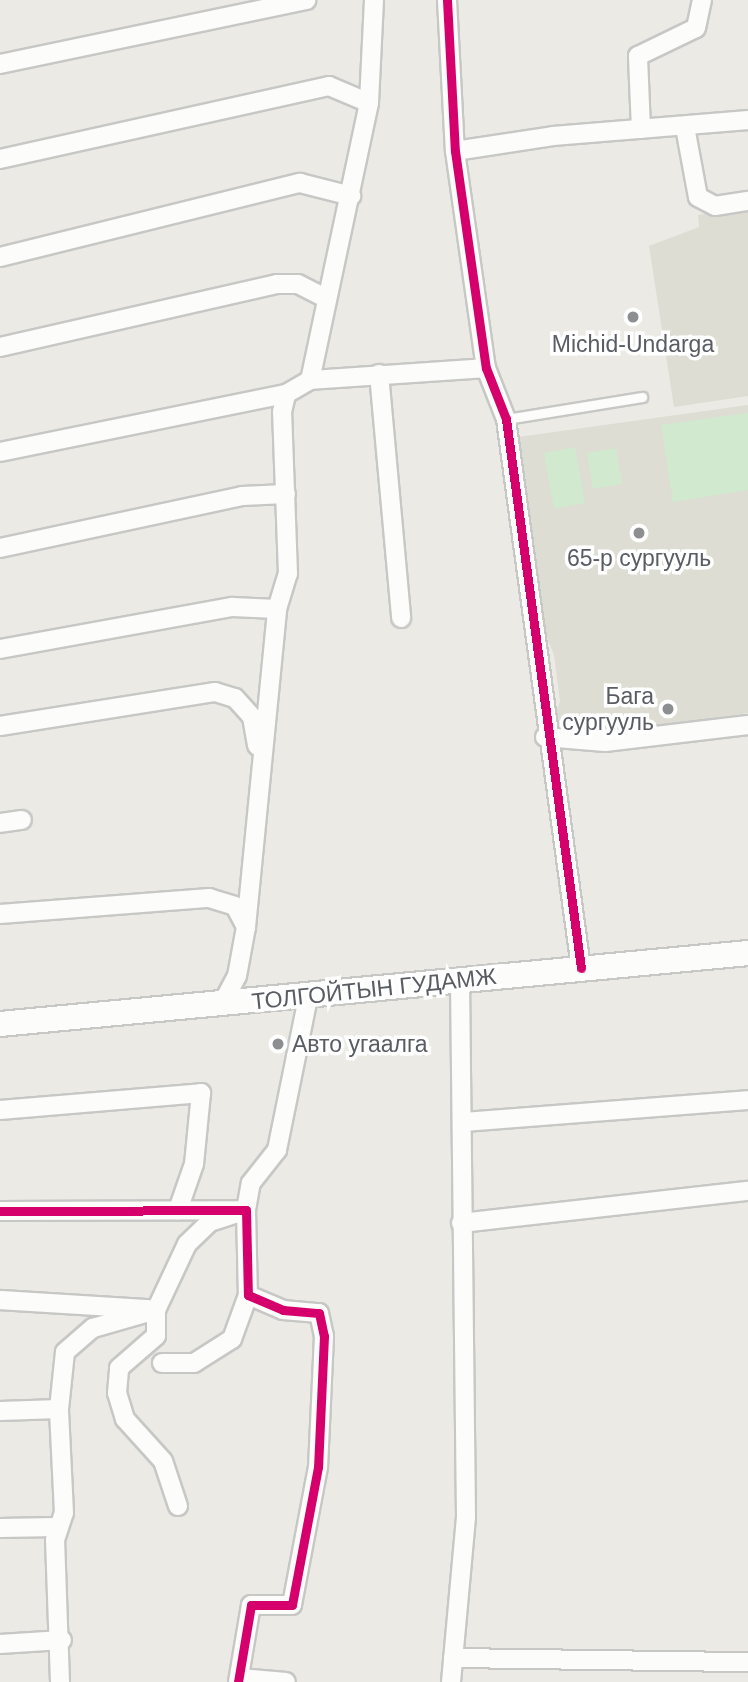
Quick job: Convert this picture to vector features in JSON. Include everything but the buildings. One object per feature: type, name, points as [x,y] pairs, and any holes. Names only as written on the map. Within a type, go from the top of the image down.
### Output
[{"type":"main road","name":"ТОЛГОЙТЫН ГУДАМЖ","points":[[0,1024],[308,998],[580,968],[748,953]]},
{"type":"street","points":[[0,64],[306,0]]},
{"type":"street","points":[[310,380],[323,297],[351,196],[369,103],[374,0]]},
{"type":"street","points":[[447,0],[455,151],[486,368],[506,419],[545,737],[580,968]]},
{"type":"street","points":[[641,129],[638,57],[696,28],[702,0]]},
{"type":"street","points":[[0,159],[329,86],[369,103]]},
{"type":"street","points":[[455,151],[641,129],[748,120]]},
{"type":"street","points":[[685,127],[698,197],[715,206],[748,201]]},
{"type":"street","points":[[0,257],[300,183],[351,196]]},
{"type":"street","points":[[0,347],[278,284],[298,284],[323,297]]},
{"type":"street","points":[[0,452],[286,394],[310,380],[486,368]]},
{"type":"street","points":[[379,374],[401,618]]},
{"type":"street","points":[[260,760],[278,609],[288,574],[286,494],[281,440],[286,394]]},
{"type":"street","points":[[0,548],[242,496],[286,494]]},
{"type":"street","points":[[0,649],[232,607],[278,609]]},
{"type":"street","points":[[0,726],[215,692],[236,698],[252,717],[260,760],[262,798],[246,927],[237,975],[222,1004]]},
{"type":"street","points":[[545,737],[605,742],[748,725]]},
{"type":"street","points":[[0,823],[22,820]]},
{"type":"street","points":[[0,914],[209,898],[235,906],[246,927]]},
{"type":"street","points":[[451,1682],[466,1517],[460,981]]},
{"type":"street","points":[[162,1363],[194,1363],[232,1339],[248,1295],[246,1210],[251,1183],[277,1150],[308,998]]},
{"type":"street","points":[[0,1110],[201,1093],[194,1164],[178,1210]]},
{"type":"street","points":[[463,1122],[748,1100]]},
{"type":"street","points":[[461,1223],[748,1191]]},
{"type":"street","points":[[0,1211],[246,1210]]},
{"type":"street","points":[[178,1506],[163,1461],[125,1419],[117,1393],[119,1368],[156,1336],[156,1310],[194,1235],[210,1222],[246,1210]]},
{"type":"street","points":[[248,1295],[283,1310],[319,1312],[324,1336],[318,1467],[292,1605],[251,1605],[239,1680],[286,1682]]},
{"type":"street","points":[[0,1300],[156,1310]]},
{"type":"street","points":[[60,1682],[62,1640],[56,1527],[64,1513],[59,1409],[65,1352],[75,1337],[156,1310]]},
{"type":"street","points":[[0,1411],[59,1409]]},
{"type":"street","points":[[0,1528],[56,1527]]},
{"type":"street","points":[[0,1644],[62,1640]]},
{"type":"street","points":[[453,1658],[748,1662]]},
{"type":"lane","points":[[506,419],[642,397]]},
{"type":"shaded area","points":[[748,208],[748,396],[674,407],[649,246],[699,227],[698,215]]},
{"type":"shaded area","name":"65-р сургууль","points":[[748,405],[748,713],[622,732],[554,719],[560,701],[554,655],[544,630],[518,437]]},
{"type":"green space","points":[[748,413],[748,490],[673,502],[661,425]]},
{"type":"green space","points":[[575,447],[585,503],[554,509],[544,453]]},
{"type":"green space","points":[[616,448],[622,484],[593,489],[587,453]]},
{"type":"cycle path","points":[[447,0],[455,151],[486,368],[506,419],[581,968]]},
{"type":"cycle path","points":[[0,1211],[246,1210],[248,1295],[283,1310],[319,1313],[324,1336],[318,1467],[292,1605],[251,1605],[238,1682]]},
{"type":"place","name":"Michid-Undarga","points":[[633,317]]},
{"type":"place","name":"65-р сургууль","points":[[639,533]]},
{"type":"place","name":"Бага сургууль","points":[[668,709]]},
{"type":"place","name":"Авто угаалга","points":[[278,1044]]}]
